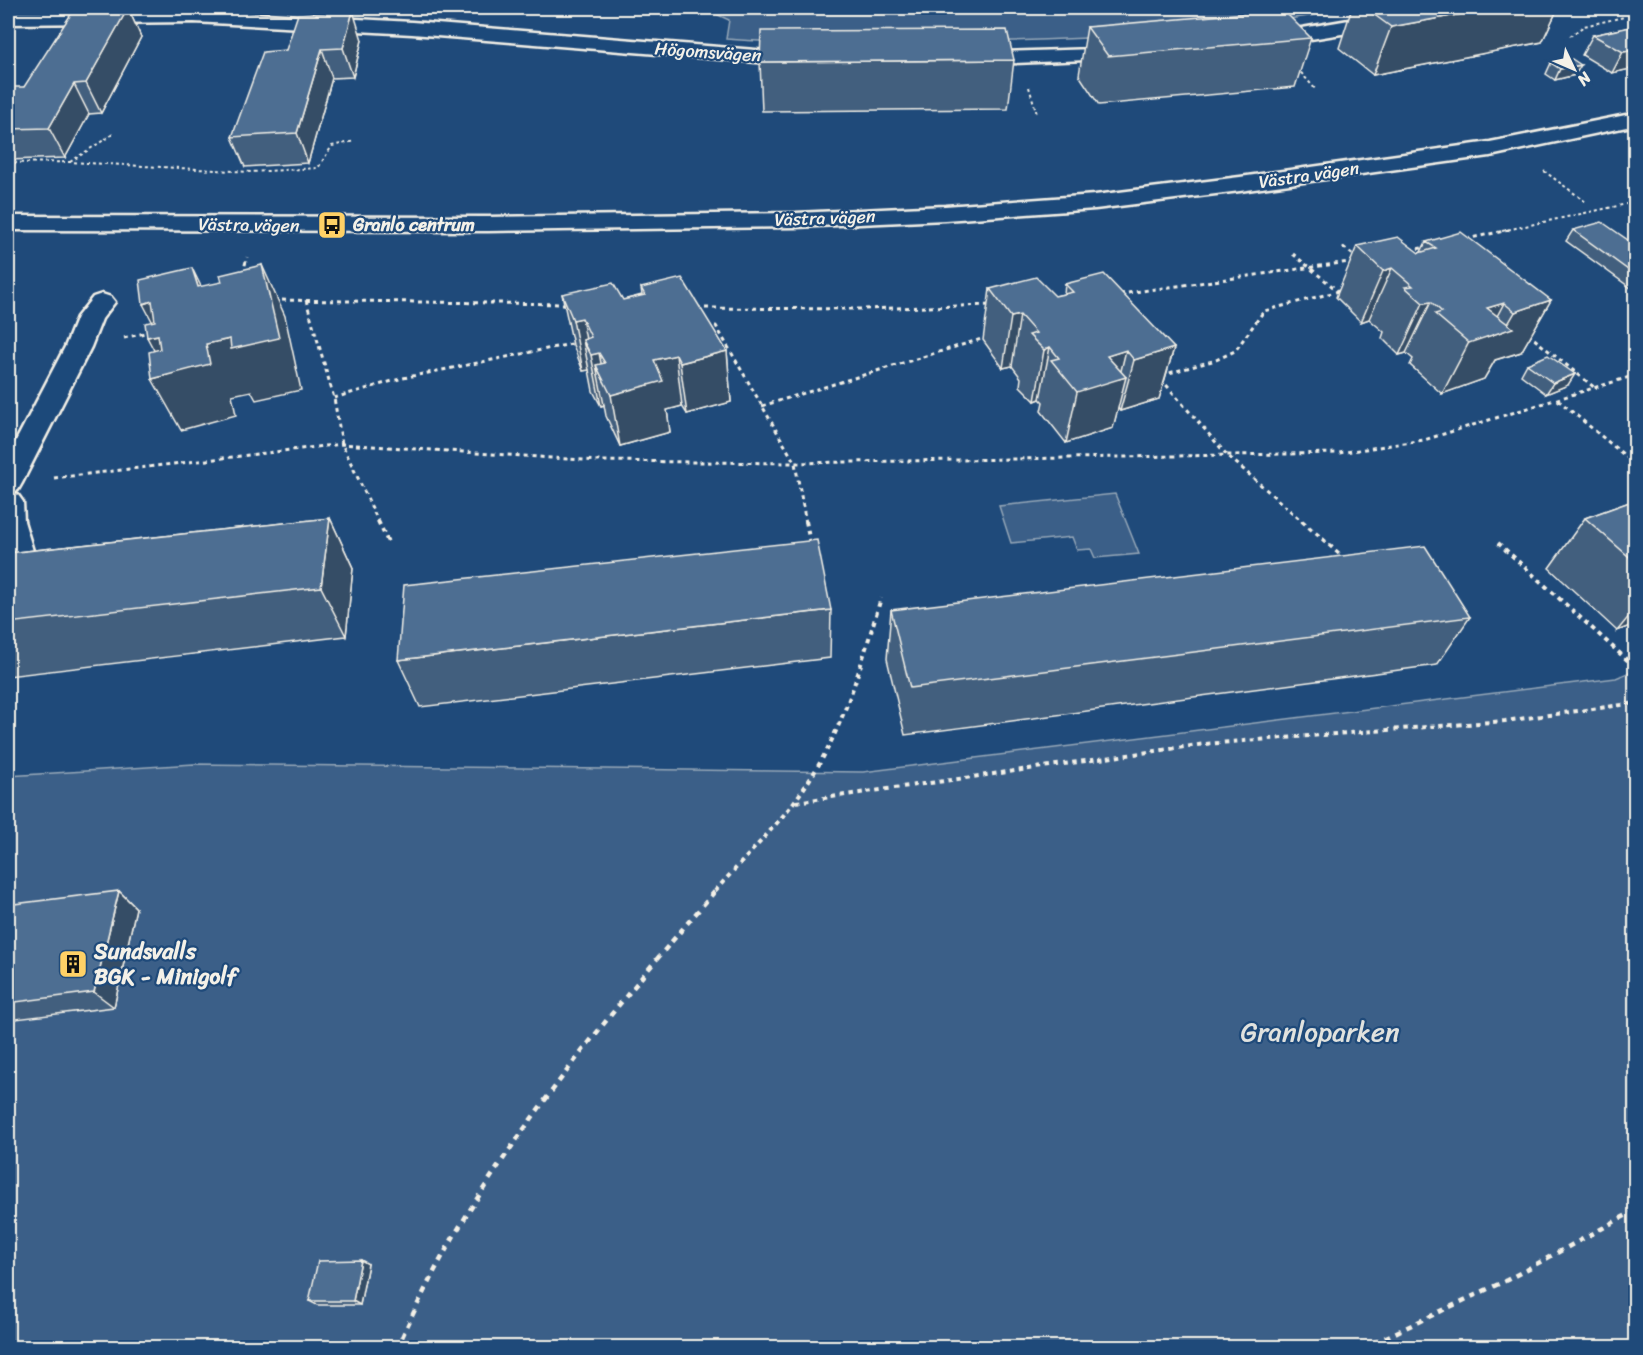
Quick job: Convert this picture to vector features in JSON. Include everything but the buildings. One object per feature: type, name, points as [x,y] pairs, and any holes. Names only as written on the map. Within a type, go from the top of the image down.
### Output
[{"type":"street","points":[[1247,42],[1385,21],[1442,8]]},
{"type":"street","name":"Högomsvägen","points":[[8,18],[194,16],[412,28],[826,60]]},
{"type":"street","points":[[957,60],[1146,53]]},
{"type":"street","name":"Västra vägen","points":[[8,223],[476,224],[796,220],[945,213],[1095,202],[1240,184],[1490,148],[1635,119]]},
{"type":"street","points":[[8,483],[78,347],[90,317],[102,302]]},
{"type":"street","points":[[8,502],[9,521],[25,574]]},
{"type":"path","points":[[1570,36],[1584,26],[1624,17]]},
{"type":"path","points":[[70,162],[113,134]]},
{"type":"path","points":[[8,163],[70,162],[195,167],[251,172],[318,168],[332,146],[355,141]]},
{"type":"path","points":[[1538,167],[1586,202]]},
{"type":"path","points":[[1458,241],[1635,202]]},
{"type":"path","points":[[1403,252],[1436,245]]},
{"type":"path","points":[[1109,295],[1361,260],[1343,247]]},
{"type":"path","points":[[241,280],[248,250]]},
{"type":"path","points":[[1293,254],[1338,292]]},
{"type":"path","points":[[1349,288],[1264,311],[1256,319],[1240,347],[1224,356],[1158,376],[1227,455],[1352,564]]},
{"type":"path","points":[[267,300],[576,305]]},
{"type":"path","points":[[306,300],[334,398],[342,444],[388,542]]},
{"type":"path","points":[[692,308],[861,309],[992,305]]},
{"type":"path","points":[[704,325],[716,326],[795,464],[804,501],[811,552]]},
{"type":"path","points":[[1521,328],[1595,388]]},
{"type":"path","points":[[78,347],[158,330]]},
{"type":"path","points":[[762,406],[997,334]]},
{"type":"path","points":[[334,398],[403,378],[584,341]]},
{"type":"path","points":[[54,478],[342,444],[598,461],[795,464],[1339,453],[1424,440],[1635,375]]},
{"type":"path","points":[[1557,400],[1635,465]]},
{"type":"path","points":[[1498,543],[1635,668]]},
{"type":"path","points":[[398,1347],[412,1312],[488,1181],[558,1082],[704,903],[795,802],[820,762],[849,700],[882,597]]},
{"type":"path","points":[[795,802],[1205,744],[1505,721],[1635,703]]},
{"type":"path","points":[[1363,1347],[1507,1280],[1635,1210]]},
{"type":"green space","points":[[664,8],[1355,8],[1250,24],[1144,35],[983,42],[854,43],[726,39],[729,20],[714,13]]},
{"type":"green space","points":[[1115,494],[1139,554],[1095,558],[1091,549],[1077,550],[1072,537],[1011,543],[999,506]]},
{"type":"green space","name":"Granloparken","points":[[1635,670],[1635,1347],[8,1348],[8,776],[194,764],[863,772],[1616,678]]},
{"type":"place","name":"Granlo centrum","points":[[332,225]]},
{"type":"place","name":"Sundsvalls BGK - Minigolf","points":[[73,964]]}]
